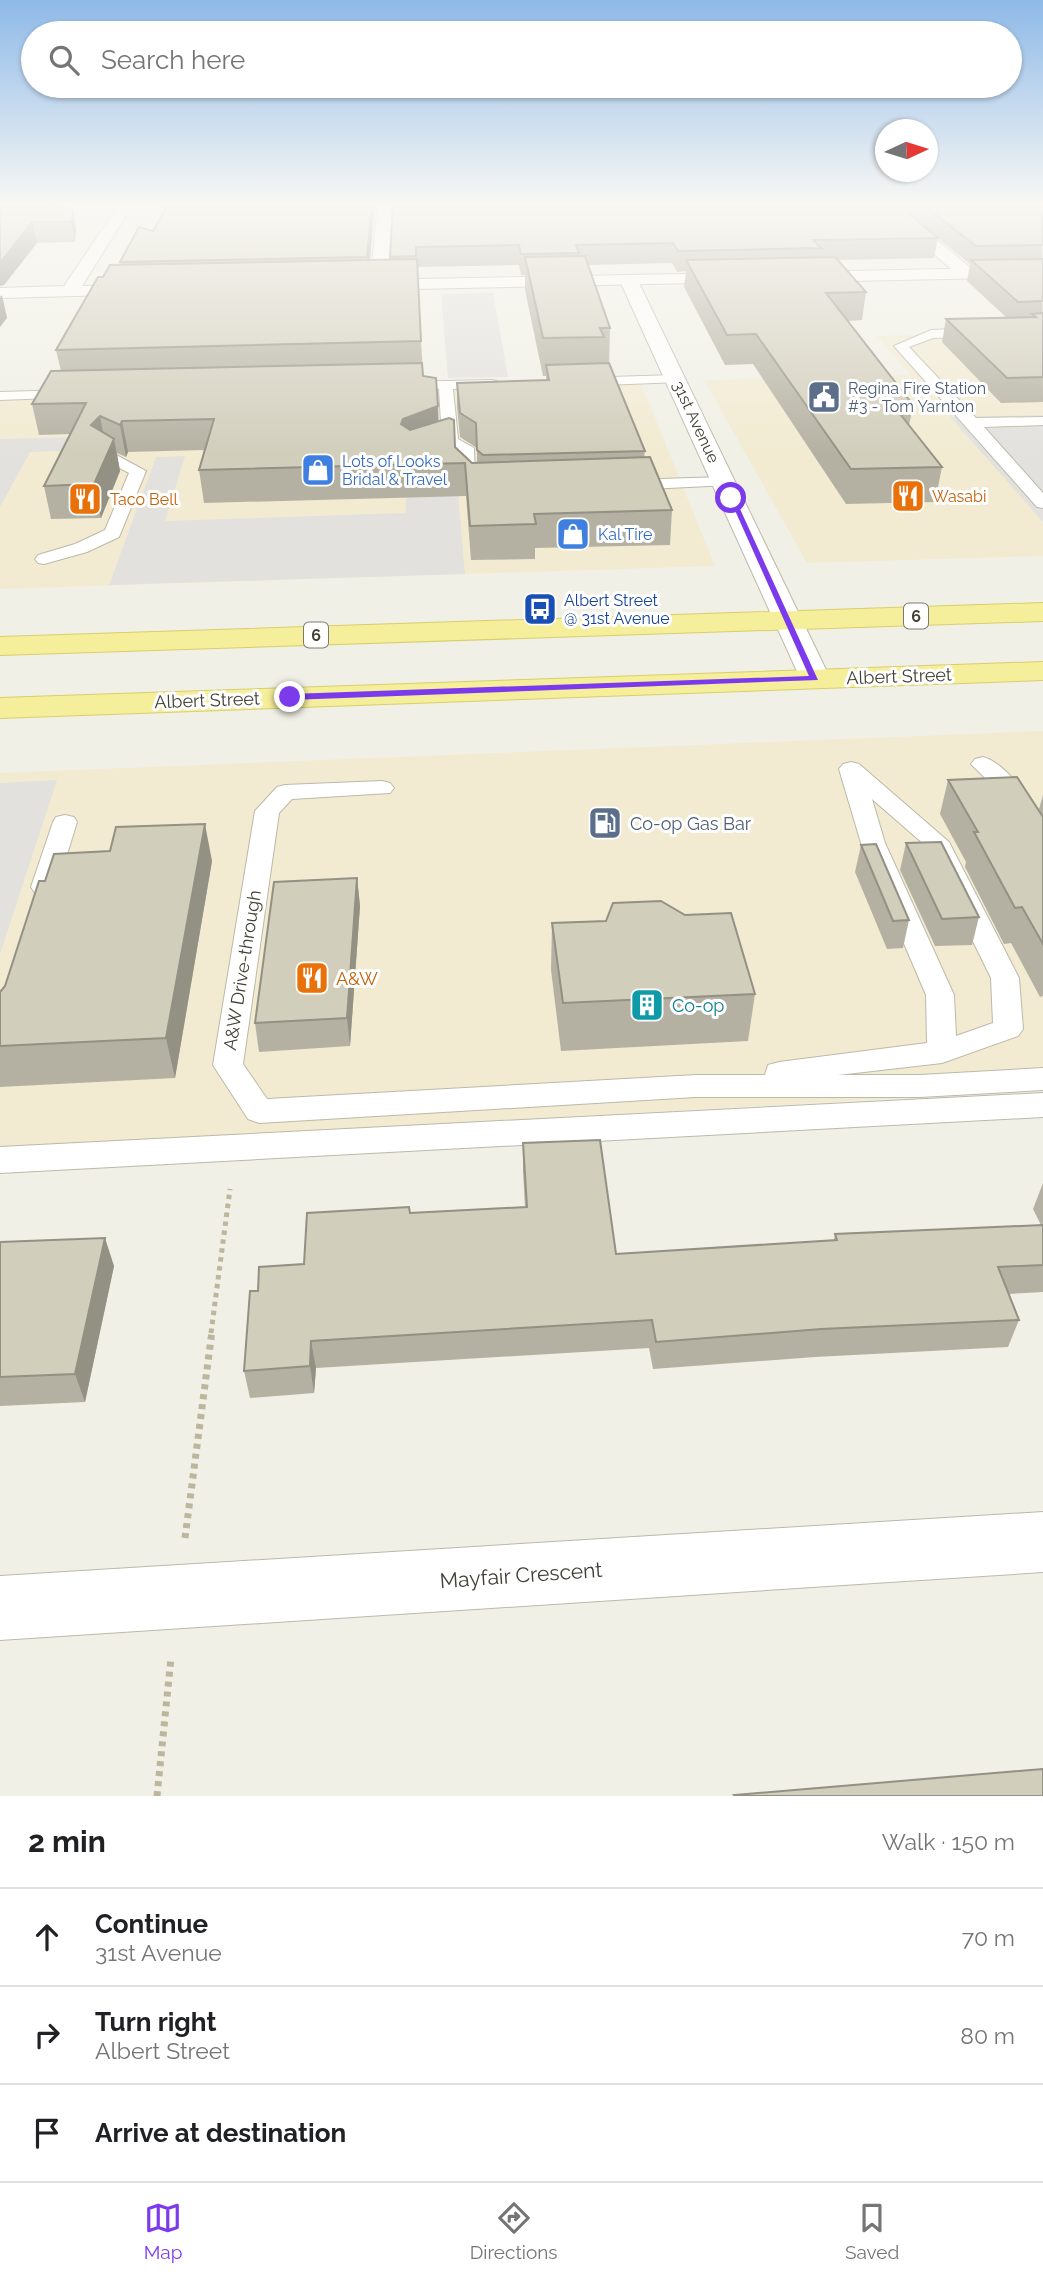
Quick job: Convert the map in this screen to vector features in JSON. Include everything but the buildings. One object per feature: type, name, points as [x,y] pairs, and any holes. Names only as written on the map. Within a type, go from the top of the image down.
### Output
[{"type":"main road","name":"6","points":[[0,646],[1043,612]]},
{"type":"main road","name":"Albert Street","points":[[0,708],[1043,671]]},
{"type":"street","points":[[69,292],[72,287]]},
{"type":"street","name":"31st Avenue","points":[[632,287],[815,678]]},
{"type":"street","points":[[0,293],[163,289]]},
{"type":"street","name":"Mayfair Crescent","points":[[0,1608],[1043,1542]]},
{"type":"lane","points":[[1043,329],[931,334],[901,346],[1043,503]]},
{"type":"lane","points":[[569,382],[675,379]]},
{"type":"lane","points":[[380,387],[502,384]]},
{"type":"lane","points":[[446,385],[450,441]]},
{"type":"lane","points":[[0,396],[92,394]]},
{"type":"lane","points":[[972,423],[1043,421]]},
{"type":"lane","points":[[425,451],[450,441],[466,449],[467,479],[479,489],[492,489]]},
{"type":"lane","points":[[44,559],[80,548],[113,533],[138,471],[107,455]]},
{"type":"lane","points":[[615,485],[724,482]]},
{"type":"lane","points":[[983,764],[1009,788],[1043,845]]},
{"type":"lane","points":[[695,1086],[863,1060],[942,1052],[1008,1029],[1005,978],[937,842],[851,769],[873,844],[940,995],[942,1052]]},
{"type":"lane","name":"A&W Drive-through","points":[[382,789],[285,792],[267,811],[228,1065],[259,1111],[476,1099]]},
{"type":"lane","points":[[37,911],[65,822]]},
{"type":"lane","points":[[476,1099],[695,1086],[920,1086],[1043,1079]]},
{"type":"lane","points":[[0,1160],[1043,1105]]},
{"type":"path","points":[[156,1796],[178,1597],[236,1147]]},
{"type":"shaded area","points":[[493,293],[508,377],[448,378],[441,294]]},
{"type":"shaded area","points":[[1043,332],[1043,556],[807,563],[704,380],[910,375],[877,336]]},
{"type":"shaded area","points":[[641,383],[715,566],[0,589],[0,399]]},
{"type":"shaded area","points":[[1043,415],[1043,522],[950,417]]},
{"type":"shaded area","points":[[119,436],[114,449],[30,452],[0,507],[0,439]]},
{"type":"shaded area","points":[[185,456],[165,521],[406,513],[406,472],[456,471],[465,574],[109,585],[156,457]]},
{"type":"shaded area","points":[[1043,731],[1043,1090],[0,1149],[0,773]]},
{"type":"shaded area","points":[[57,780],[0,954],[0,783]]},
{"type":"place","name":"Regina Fire Station #3 - Tom Yarnton","points":[[824,397]]},
{"type":"place","name":"Lots of Looks Bridal & Travel","points":[[318,470]]},
{"type":"place","name":"Wasabi","points":[[908,496]]},
{"type":"place","name":"Taco Bell","points":[[85,499]]},
{"type":"place","name":"Kal Tire","points":[[573,534]]},
{"type":"place","name":"Albert Street @ 31st Avenue","points":[[540,609]]},
{"type":"place","name":"Co-op Gas Bar","points":[[605,823]]},
{"type":"place","name":"A&W","points":[[312,978]]},
{"type":"place","name":"Co-op","points":[[647,1005]]},
{"type":"route","points":[[290,697],[815,678],[731,498]]}]
